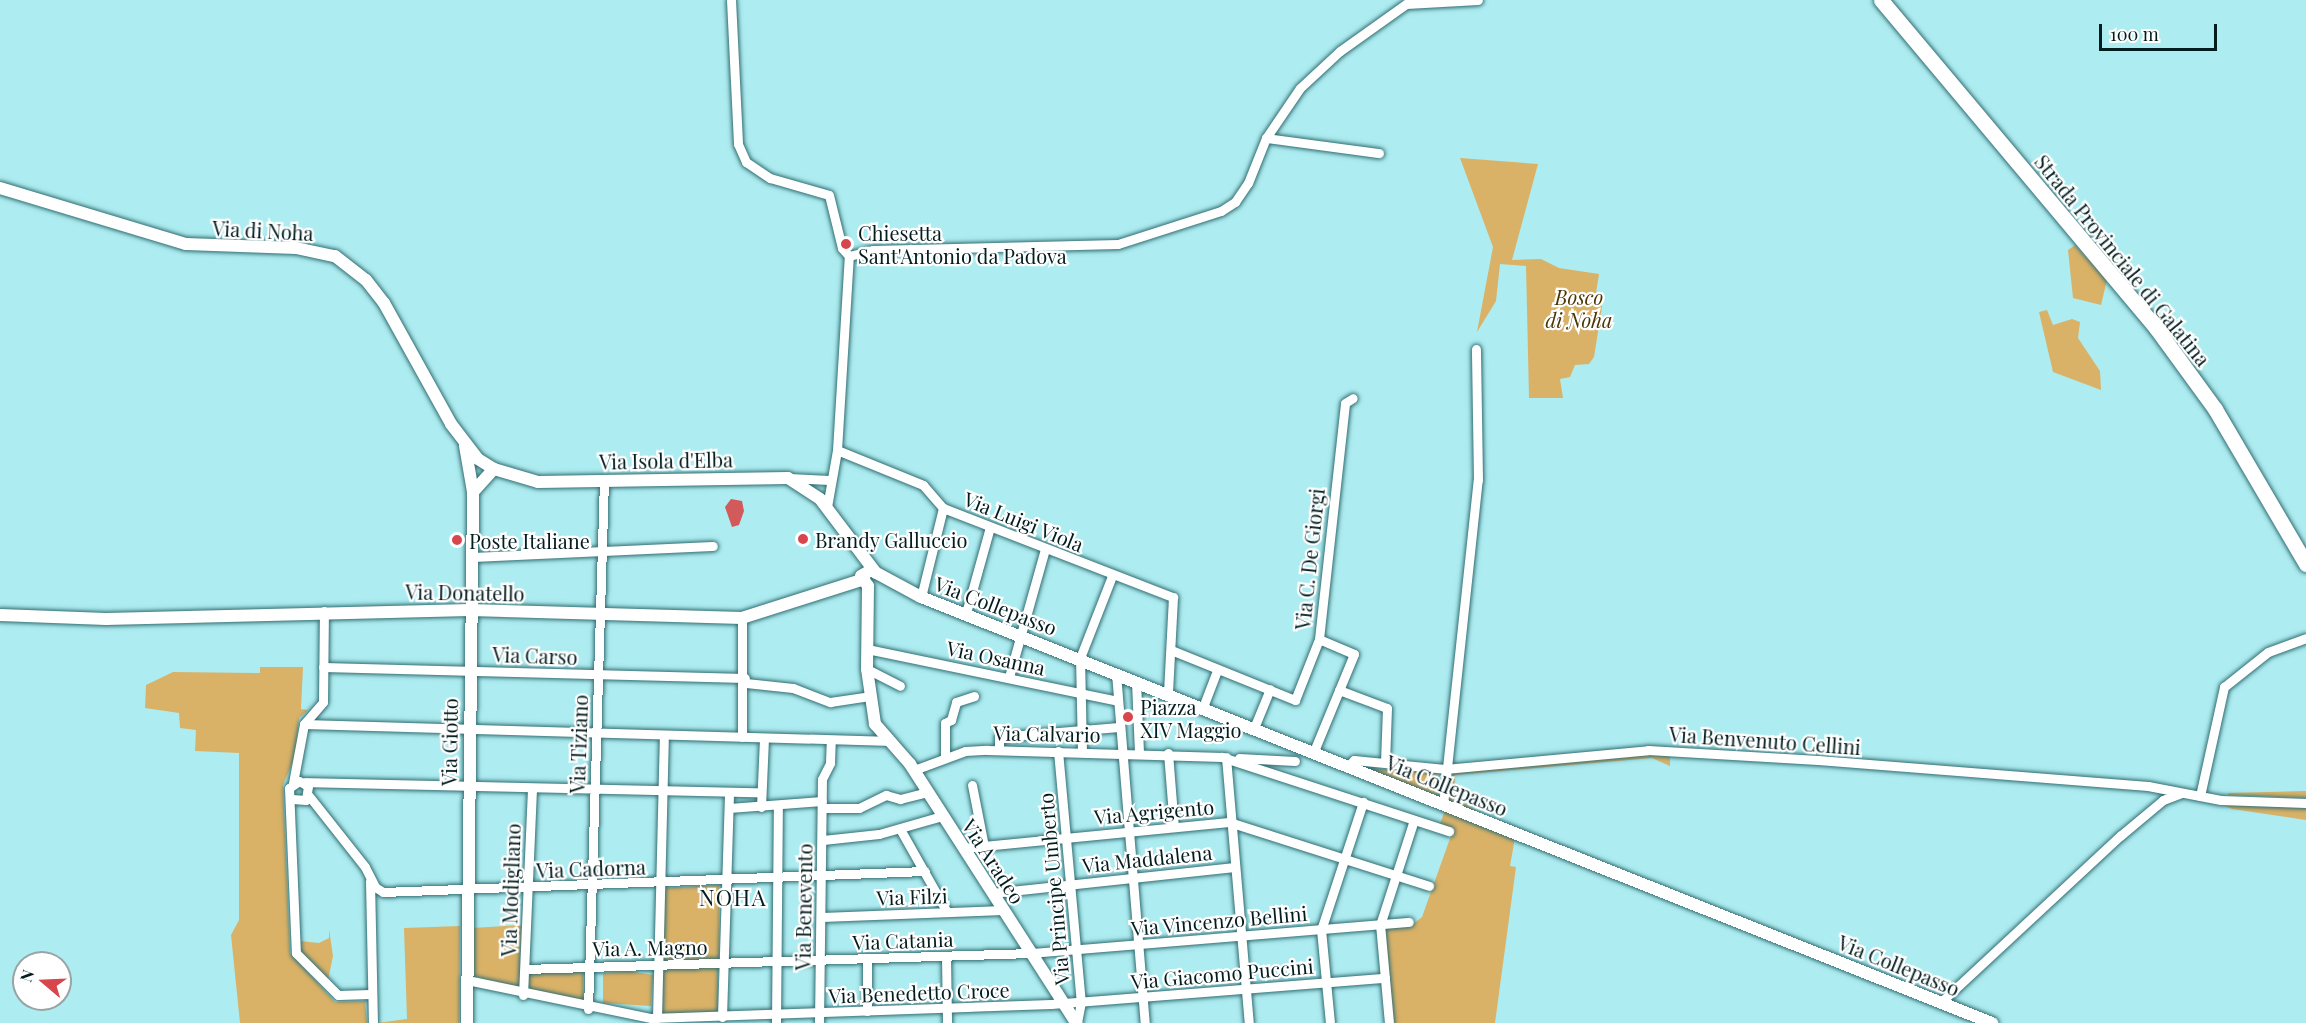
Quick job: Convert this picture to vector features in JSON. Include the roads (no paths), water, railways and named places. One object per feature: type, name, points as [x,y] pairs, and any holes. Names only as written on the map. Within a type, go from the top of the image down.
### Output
[{"type":"main road","name":"Strada Provinciale di Galatina","points":[[1881,0],[2156,328],[2216,409],[2306,564]]},
{"type":"street","points":[[731,0],[738,144],[746,162],[770,178],[829,195],[842,248],[849,256],[837,450],[829,480],[827,507]]},
{"type":"street","points":[[849,256],[873,250],[1001,249],[1143,239],[1235,202],[1266,138],[1312,75],[1406,4],[1478,0]]},
{"type":"street","points":[[1266,138],[1379,153]]},
{"type":"street","name":"Via di Noha","points":[[0,188],[186,244],[296,248],[335,256],[366,280],[384,303],[465,445]]},
{"type":"street","points":[[1443,805],[1478,480],[1476,349]]},
{"type":"street","name":"Via C. De Giorgi","points":[[1171,650],[1295,700],[1319,639],[1345,403],[1353,398]]},
{"type":"street","name":"Via Isola d'Elba","points":[[465,445],[494,469],[538,482],[788,478]]},
{"type":"street","name":"Via Giotto","points":[[465,445],[473,492],[467,785],[467,1023]]},
{"type":"street","name":"Via Luigi Viola","points":[[837,450],[923,484],[943,508],[1112,576],[1173,597],[1171,650]]},
{"type":"street","points":[[473,492],[494,469]]},
{"type":"street","points":[[788,478],[829,480]]},
{"type":"street","points":[[788,478],[827,507],[851,540],[868,580],[867,669],[870,696]]},
{"type":"street","name":"Via Tiziano","points":[[588,1009],[588,886],[595,789],[604,480]]},
{"type":"street","points":[[921,597],[943,508]]},
{"type":"street","points":[[966,613],[990,527]]},
{"type":"street","points":[[471,557],[713,546]]},
{"type":"street","points":[[1009,677],[1046,549]]},
{"type":"street","points":[[1082,752],[1080,658],[1112,576]]},
{"type":"street","name":"Via Collepasso","points":[[868,580],[889,582],[921,597],[1314,751],[1347,767],[1941,1003],[1977,1020],[1992,1023]]},
{"type":"street","name":"Via Donatello","points":[[0,615],[62,618],[324,611],[470,610],[742,618],[868,580]]},
{"type":"street","points":[[324,611],[323,702],[304,724],[293,783],[296,953],[338,995],[370,994]]},
{"type":"street","points":[[742,618],[746,680],[742,737]]},
{"type":"street","points":[[2200,796],[2224,687],[2268,652],[2306,638]]},
{"type":"street","points":[[1314,751],[1354,654],[1319,639]]},
{"type":"street","name":"Via Osanna","points":[[867,649],[1009,677],[1118,702]]},
{"type":"street","points":[[1168,693],[1171,650]]},
{"type":"street","name":"Via Carso","points":[[323,667],[746,680],[793,688],[830,702],[870,696]]},
{"type":"street","points":[[867,669],[900,686]]},
{"type":"street","points":[[1203,707],[1217,670]]},
{"type":"street","points":[[1116,673],[1145,1023]]},
{"type":"street","points":[[1136,681],[1139,753]]},
{"type":"street","points":[[1254,728],[1270,689]]},
{"type":"street","points":[[1339,690],[1387,708],[1385,762]]},
{"type":"street","name":"Via Aradeo","points":[[870,696],[875,724],[893,741],[914,770],[1077,1023]]},
{"type":"street","points":[[945,758],[945,723],[951,720],[956,702],[974,696]]},
{"type":"street","points":[[304,724],[468,731],[893,741]]},
{"type":"street","points":[[999,749],[999,736],[1119,727]]},
{"type":"street","points":[[657,1018],[664,735]]},
{"type":"street","points":[[761,807],[764,738]]},
{"type":"street","name":"Via Benevento","points":[[819,1018],[822,805],[831,740]]},
{"type":"street","points":[[1288,776],[1301,746]]},
{"type":"street","name":"Via Calvario","points":[[914,770],[965,751],[999,749],[1168,753],[1295,761]]},
{"type":"street","name":"Via Benvenuto Cellini","points":[[1347,767],[1354,760],[1445,770],[1648,750],[2148,786],[2200,796],[2306,803]]},
{"type":"street","name":"Via Principe Umberto","points":[[1058,751],[1081,1002],[1077,1023]]},
{"type":"street","points":[[1168,753],[1174,827]]},
{"type":"street","points":[[1222,757],[1235,867],[1249,1023]]},
{"type":"street","name":"Via Calvario","points":[[1222,757],[1288,776],[1449,831]]},
{"type":"street","points":[[305,782],[309,796],[365,867],[370,881],[370,994],[373,1023]]},
{"type":"street","points":[[293,783],[761,792]]},
{"type":"street","points":[[972,785],[984,846]]},
{"type":"street","name":"Via Modigliano","points":[[523,995],[532,788]]},
{"type":"street","points":[[722,1017],[724,881],[729,792]]},
{"type":"street","points":[[729,808],[822,805],[859,808],[886,795],[900,800],[928,792]]},
{"type":"street","points":[[1941,1003],[2163,800],[2183,793]]},
{"type":"street","points":[[292,799],[302,802],[309,796]]},
{"type":"street","points":[[1330,1023],[1321,930],[1363,802]]},
{"type":"street","points":[[776,1019],[778,806]]},
{"type":"street","points":[[823,840],[900,829],[942,816]]},
{"type":"street","points":[[1389,1023],[1380,925],[1414,820]]},
{"type":"street","name":"Via Agrigento","points":[[963,848],[1229,822],[1429,886]]},
{"type":"street","points":[[900,829],[947,912]]},
{"type":"street","name":"Via Maddalena","points":[[992,893],[1235,867]]},
{"type":"street","name":"Via Cadorna","points":[[370,881],[383,892],[468,891],[925,871]]},
{"type":"street","name":"Via Filzi","points":[[822,917],[1003,910]]},
{"type":"street","name":"Via Vincenzo Bellini","points":[[1031,953],[1409,922]]},
{"type":"street","name":"Via Catania","points":[[776,961],[867,960],[1031,953]]},
{"type":"street","points":[[946,957],[947,1023]]},
{"type":"street","points":[[867,960],[867,1011]]},
{"type":"street","name":"Via A. Magno","points":[[525,969],[776,961]]},
{"type":"street","name":"Via Giacomo Puccini","points":[[1062,1002],[1144,998],[1385,978]]},
{"type":"street","name":"Via Benedetto Croce","points":[[467,980],[523,995],[613,1012],[638,1020],[722,1017],[819,1018],[867,1011],[1062,1002]]},
{"type":"street","points":[[610,1023],[613,1012]]},
{"type":"place","name":"Chiesetta Sant'Antonio da Padova","points":[[846,244]]},
{"type":"place","name":"Brandy Galluccio","points":[[803,539]]},
{"type":"place","name":"Poste Italiane","points":[[457,540]]},
{"type":"place","name":"Piazza XIV Maggio","points":[[1128,717]]},
{"type":"district","name":"NOHA","points":[[733,898]]},
{"type":"park label","name":"Bosco di Noha","points":[[1579,308]]}]
